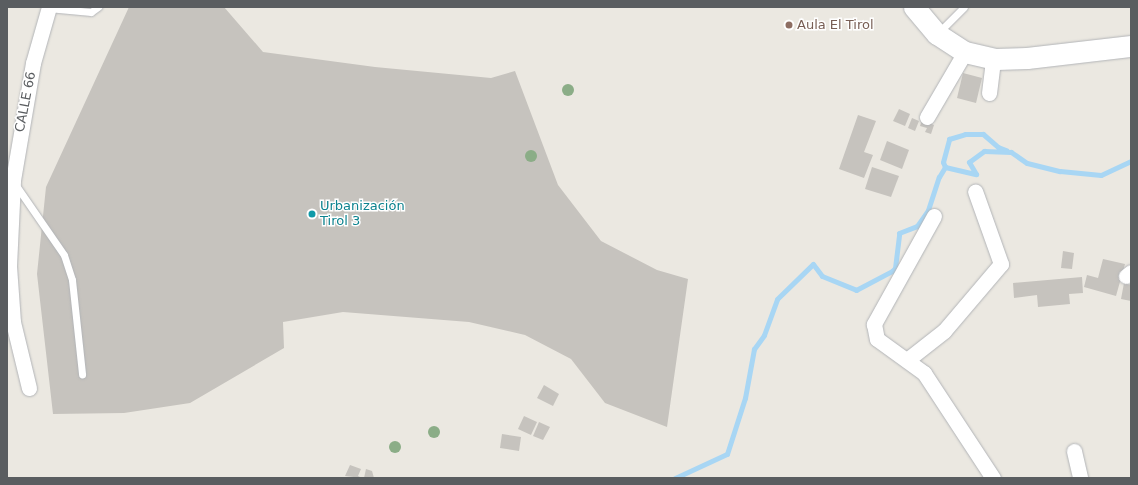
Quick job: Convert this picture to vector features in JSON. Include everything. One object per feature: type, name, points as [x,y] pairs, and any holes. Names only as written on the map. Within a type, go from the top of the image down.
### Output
[{"type":"main road","points":[[914,7],[937,34],[965,52],[993,58],[1027,58],[1131,46]]},
{"type":"street","name":"CALLE 66","points":[[29,388],[13,322],[9,266],[13,180],[32,71],[49,7]]},
{"type":"street","points":[[927,117],[965,52]]},
{"type":"street","points":[[989,93],[993,58]]},
{"type":"street","points":[[907,360],[944,331],[1001,264],[975,191]]},
{"type":"street","points":[[934,216],[874,324],[877,339],[924,373],[993,478]]},
{"type":"street","points":[[1074,451],[1080,478]]},
{"type":"lane","points":[[49,7],[91,12],[98,7]]},
{"type":"lane","points":[[937,34],[964,7]]},
{"type":"lane","points":[[13,180],[64,255],[72,280],[82,374]]},
{"type":"building","name":"Urbanización Tirol 3","points":[[129,7],[224,7],[263,52],[375,67],[491,78],[515,71],[558,185],[601,241],[657,270],[688,279],[667,427],[605,403],[571,359],[525,335],[469,322],[343,312],[283,322],[284,348],[190,403],[124,413],[53,414],[37,274],[46,187]]},
{"type":"building","points":[[963,73],[982,78],[976,103],[957,98]]},
{"type":"building","points":[[899,109],[910,114],[905,126],[893,121]]},
{"type":"building","points":[[858,115],[876,121],[864,152],[873,155],[864,178],[839,169]]},
{"type":"building","points":[[912,118],[919,121],[915,131],[908,128]]},
{"type":"building","points":[[922,120],[934,125],[931,134],[925,132],[927,128],[920,126]]},
{"type":"building","points":[[887,141],[909,150],[902,169],[880,160]]},
{"type":"building","points":[[872,167],[899,176],[891,197],[865,189]]},
{"type":"building","points":[[1063,251],[1074,253],[1072,269],[1061,268]]},
{"type":"building","points":[[1103,259],[1125,264],[1116,296],[1084,287],[1087,275],[1098,278]]},
{"type":"building","points":[[1082,277],[1083,293],[1069,294],[1070,304],[1038,307],[1037,295],[1014,298],[1013,283]]},
{"type":"building","points":[[1124,283],[1131,285],[1131,301],[1121,299]]},
{"type":"building","points":[[544,385],[559,394],[553,406],[537,398]]},
{"type":"building","points":[[524,416],[537,422],[531,435],[518,429]]},
{"type":"building","points":[[539,422],[550,427],[543,440],[533,436]]},
{"type":"building","points":[[502,434],[521,437],[519,451],[500,448]]},
{"type":"building","points":[[350,465],[361,469],[358,476],[362,478],[345,476]]},
{"type":"building","points":[[366,469],[372,471],[374,478],[364,478]]},
{"type":"waterway","points":[[945,167],[943,162],[949,139],[965,134],[983,134],[998,147],[1006,150]]},
{"type":"waterway","points":[[675,478],[727,454],[745,398],[754,349],[764,335],[777,299],[813,264],[822,276],[856,290],[892,271],[895,268],[899,233],[917,226],[928,210],[939,177],[945,167],[976,174],[969,162],[984,151],[1011,152],[1027,163],[1060,171],[1101,175],[1131,161]]},
{"type":"place","name":"Aula El Tirol","points":[[789,25]]},
{"type":"place","name":"Urbanización Tirol 3","points":[[312,214]]}]
